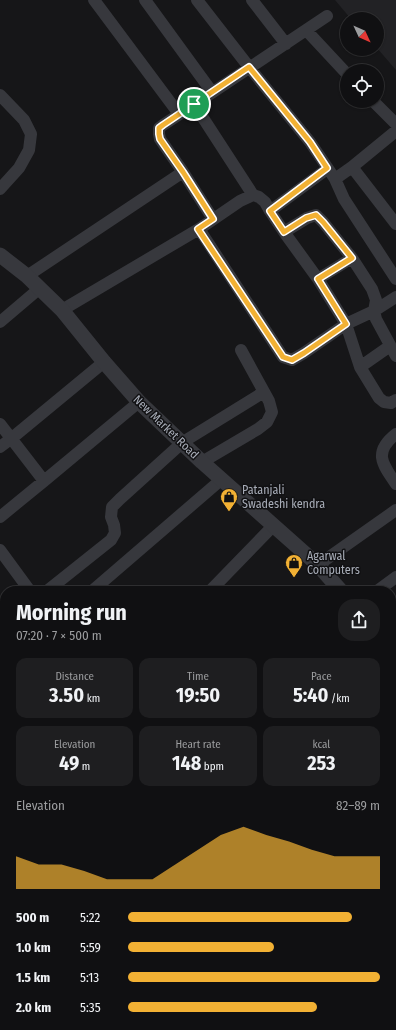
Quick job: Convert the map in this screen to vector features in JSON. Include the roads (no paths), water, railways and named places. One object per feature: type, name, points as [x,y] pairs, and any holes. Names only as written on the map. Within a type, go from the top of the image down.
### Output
[{"type":"street","points":[[94,0],[179,114]]},
{"type":"street","points":[[145,0],[212,92]]},
{"type":"street","points":[[198,0],[249,67],[310,142],[335,179],[344,199],[396,279]]},
{"type":"street","points":[[252,0],[286,44]]},
{"type":"street","points":[[213,219],[160,139],[159,128],[327,16]]},
{"type":"street","points":[[306,30],[340,66]]},
{"type":"street","points":[[0,95],[24,120],[31,134],[29,150],[19,168],[0,189]]},
{"type":"street","points":[[194,104],[253,194],[265,202],[284,232],[318,279],[346,324],[360,368],[379,398],[384,402],[391,403],[396,400]]},
{"type":"street","points":[[380,108],[396,124]]},
{"type":"street","points":[[335,179],[396,132]]},
{"type":"street","points":[[352,167],[396,224]]},
{"type":"street","points":[[270,211],[327,168]]},
{"type":"street","points":[[27,276],[183,172]]},
{"type":"street","points":[[62,310],[198,229],[253,194]]},
{"type":"street","points":[[284,232],[306,218],[316,215],[352,258],[372,289],[376,300],[374,311],[376,319],[393,351],[360,368]]},
{"type":"street","points":[[198,229],[283,357],[292,360],[346,324],[374,311],[396,297]]},
{"type":"street","name":"New Market Road","points":[[0,255],[27,276],[62,310],[139,402],[183,442],[202,462],[318,565],[337,586]]},
{"type":"street","points":[[318,279],[352,258]]},
{"type":"street","points":[[0,322],[40,288]]},
{"type":"street","points":[[202,462],[258,429],[267,422],[272,412],[269,401],[241,350]]},
{"type":"street","points":[[0,447],[104,362]]},
{"type":"street","points":[[53,586],[111,540],[115,533],[111,517],[112,507],[120,499],[183,442],[264,392]]},
{"type":"street","points":[[0,517],[139,402]]},
{"type":"street","points":[[0,424],[44,481]]},
{"type":"street","points":[[396,434],[383,448],[382,460],[386,470],[396,484]]},
{"type":"street","points":[[98,586],[222,479]]},
{"type":"street","points":[[318,565],[396,510]]},
{"type":"street","points":[[215,586],[274,525]]},
{"type":"street","points":[[0,550],[26,586]]},
{"type":"street","points":[[384,586],[396,577]]},
{"type":"place","name":"Patanjali Swadeshi kendra","points":[[229,512]]},
{"type":"place","name":"Agarwal Computers","points":[[294,578]]}]
